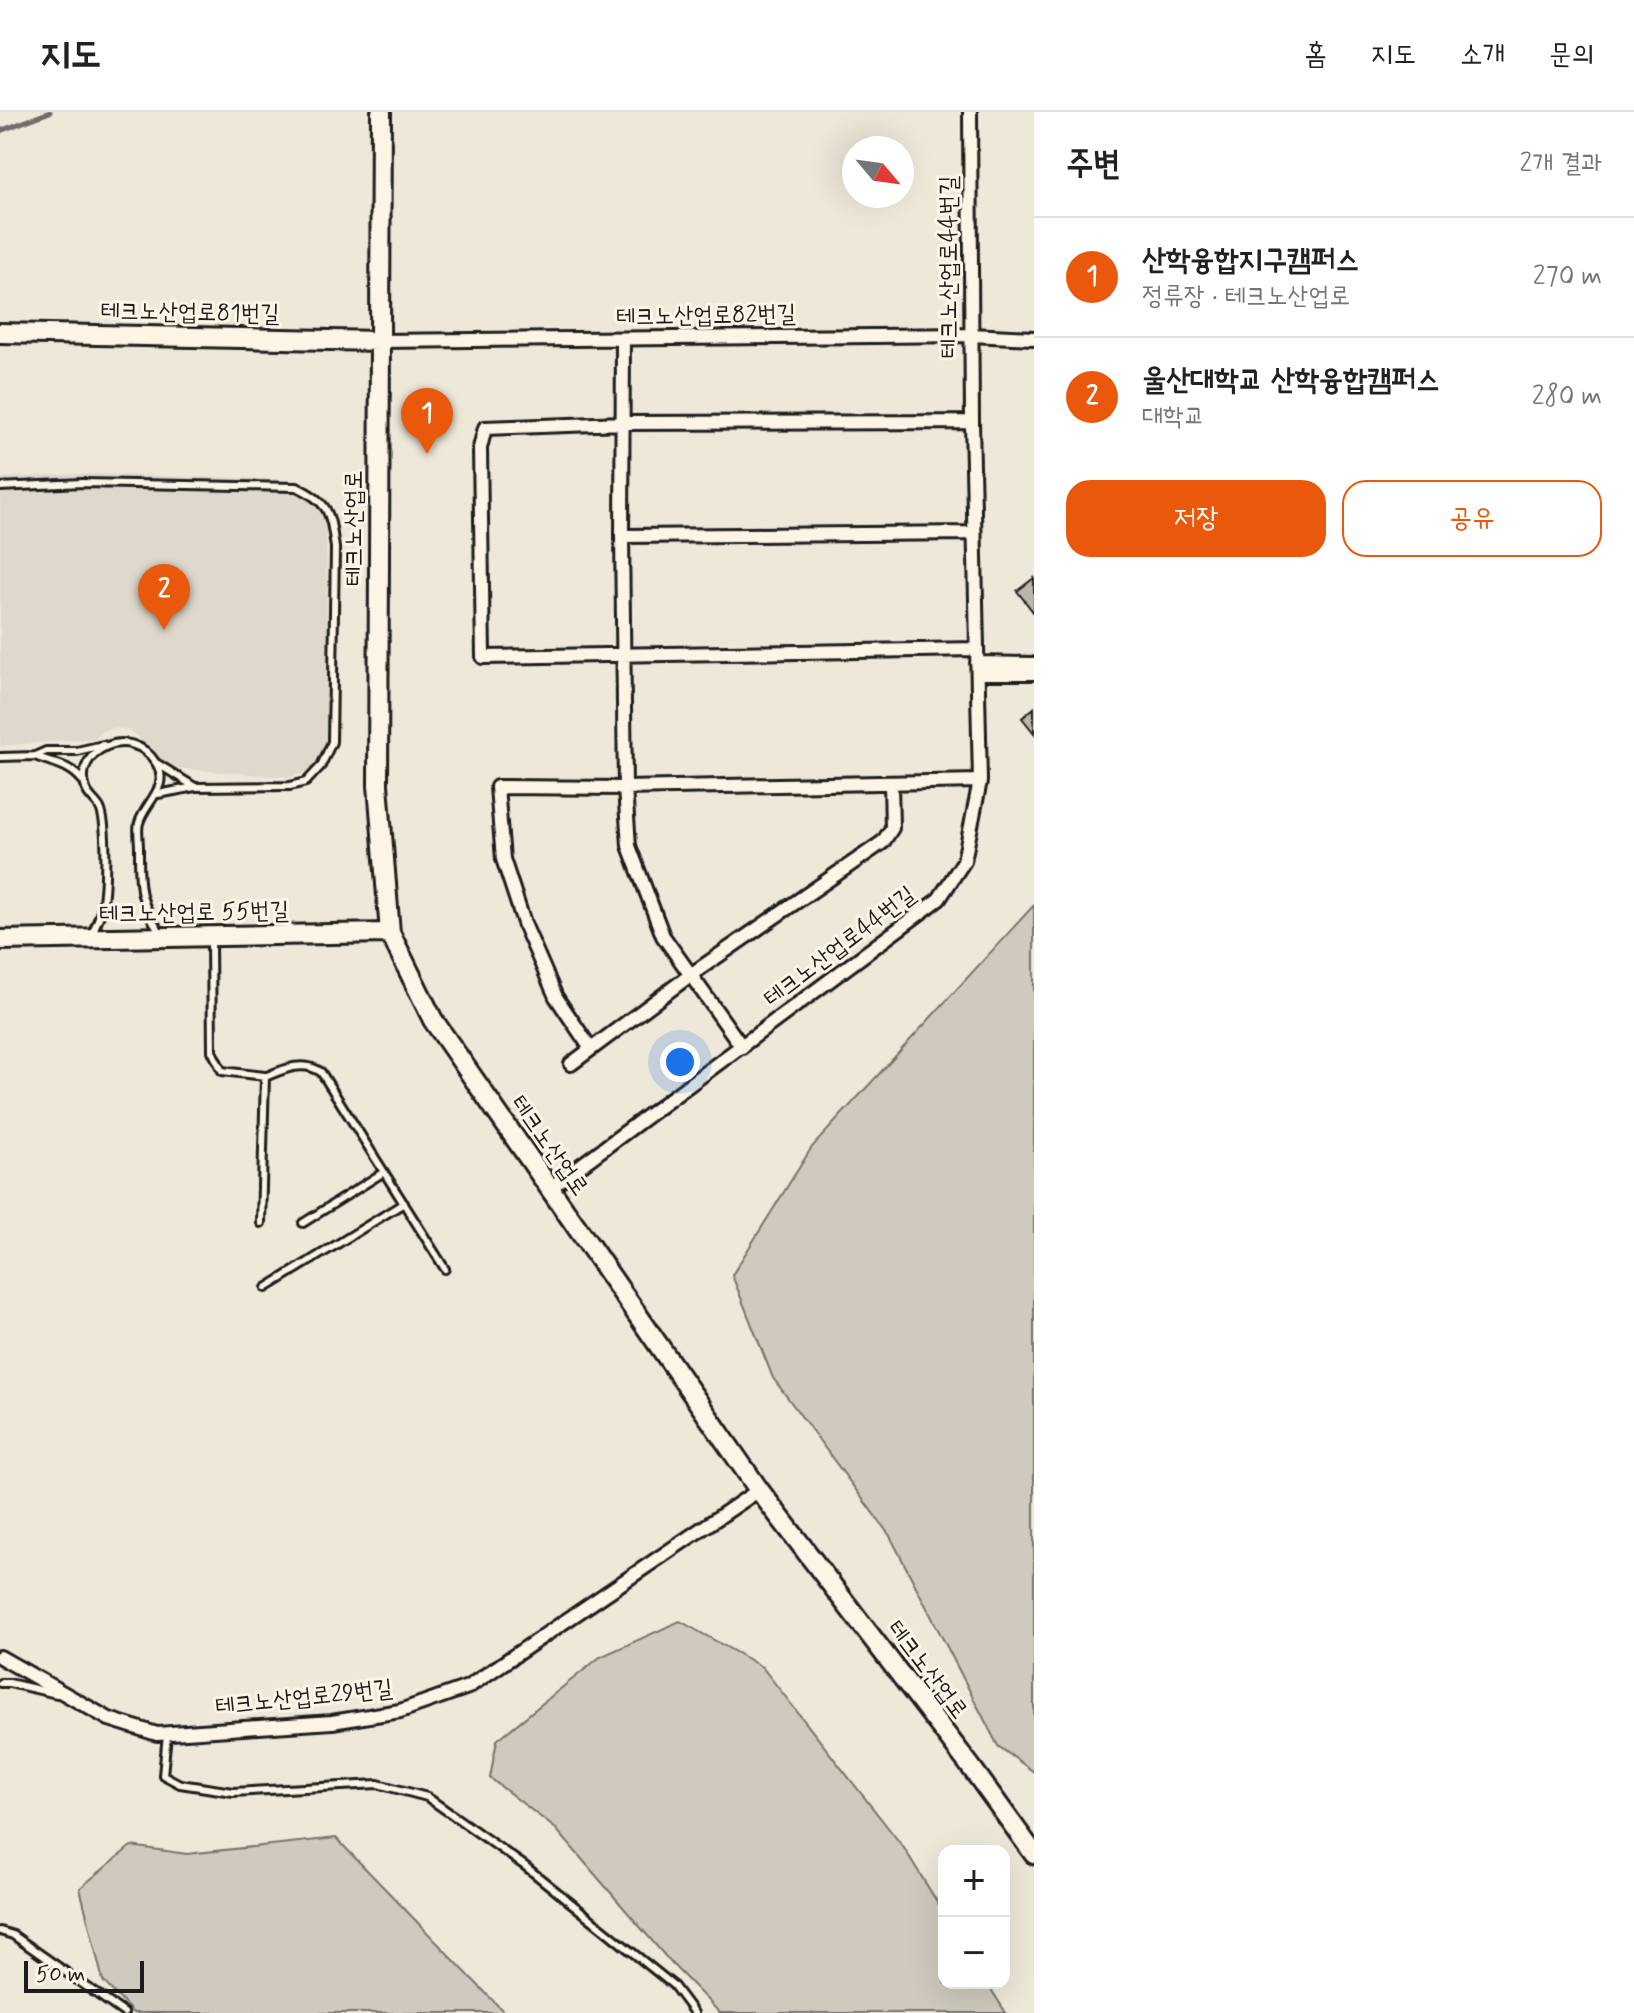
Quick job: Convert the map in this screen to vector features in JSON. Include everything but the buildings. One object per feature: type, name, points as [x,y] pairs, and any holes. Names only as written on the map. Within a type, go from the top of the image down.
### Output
[{"type":"main road","name":"테크노산업로","points":[[381,112],[378,785],[390,933],[433,1020],[759,1490],[1034,1854]]},
{"type":"main road","name":"테크노산업로81번길","points":[[0,333],[379,341]]},
{"type":"main road","name":"테크노산업로 55번길","points":[[0,940],[390,933]]},
{"type":"street","name":"테크노산업로44번길","points":[[549,1189],[939,899],[964,861],[980,781],[972,422],[970,112]]},
{"type":"street","name":"테크노산업로82번길","points":[[379,341],[971,335],[1034,338]]},
{"type":"street","points":[[623,339],[622,536],[625,788],[629,846],[663,936],[742,1047]]},
{"type":"street","points":[[972,422],[624,423],[485,428],[480,448],[483,657],[977,649]]},
{"type":"street","points":[[622,536],[974,533]]},
{"type":"street","points":[[978,668],[1034,664]]},
{"type":"street","points":[[978,668],[1034,673]]},
{"type":"street","points":[[591,1049],[556,997],[525,926],[503,859],[497,787],[625,788],[980,781]]},
{"type":"street","points":[[571,1064],[689,976],[883,842],[892,828],[891,783]]},
{"type":"street","name":"테크노산업로29번길","points":[[0,1657],[109,1719],[157,1734],[332,1722],[400,1711],[468,1687],[759,1490]]},
{"type":"lane","points":[[0,487],[82,483],[297,487],[318,497],[325,507],[332,524],[335,548],[332,742],[321,766],[306,782],[290,786],[195,787],[158,794]]},
{"type":"lane","points":[[35,756],[46,751],[77,751],[120,741],[133,743],[157,764],[195,787]]},
{"type":"lane","points":[[89,939],[102,910],[105,846],[100,809],[85,788],[86,766],[107,745]]},
{"type":"lane","points":[[0,757],[35,756],[63,764],[75,771],[85,783]]},
{"type":"lane","points":[[157,764],[158,794],[139,823],[139,885],[146,912],[166,939]]},
{"type":"lane","points":[[211,936],[212,1051],[222,1071],[265,1077],[292,1066],[314,1067],[321,1072],[445,1269]]},
{"type":"lane","points":[[261,1223],[265,1077]]},
{"type":"lane","points":[[303,1223],[384,1172]]},
{"type":"lane","points":[[266,1288],[404,1203]]},
{"type":"lane","points":[[0,1683],[72,1697]]},
{"type":"lane","points":[[167,1734],[163,1775],[180,1784],[233,1792],[378,1784],[427,1797],[525,1866],[673,1985],[694,2013]]},
{"type":"lane","points":[[0,1931],[13,1935],[124,2013]]},
{"type":"shaded area","points":[[83,474],[278,479],[300,486],[319,503],[325,518],[326,533],[329,737],[322,756],[307,772],[291,777],[172,768],[152,757],[139,737],[128,730],[115,728],[102,731],[94,738],[0,746],[0,478]]},
{"type":"shaded area","points":[[1034,905],[1034,1772],[998,1746],[890,1536],[773,1378],[732,1275],[812,1147]]},
{"type":"shaded area","points":[[680,1621],[762,1667],[904,1848],[938,1903],[938,1989],[991,1989],[1006,2013],[720,2013],[672,1964],[556,1829],[490,1778],[497,1740],[600,1657]]},
{"type":"shaded area","points":[[336,1838],[505,2013],[133,2013],[103,1981],[80,1888],[131,1846],[187,1854]]},
{"type":"waterway","points":[[0,131],[50,112]]},
{"type":"place","name":"산학융합지구캠퍼스","points":[[427,454]]},
{"type":"place","name":"울산대학교 산학융합캠퍼스","points":[[164,630]]}]
